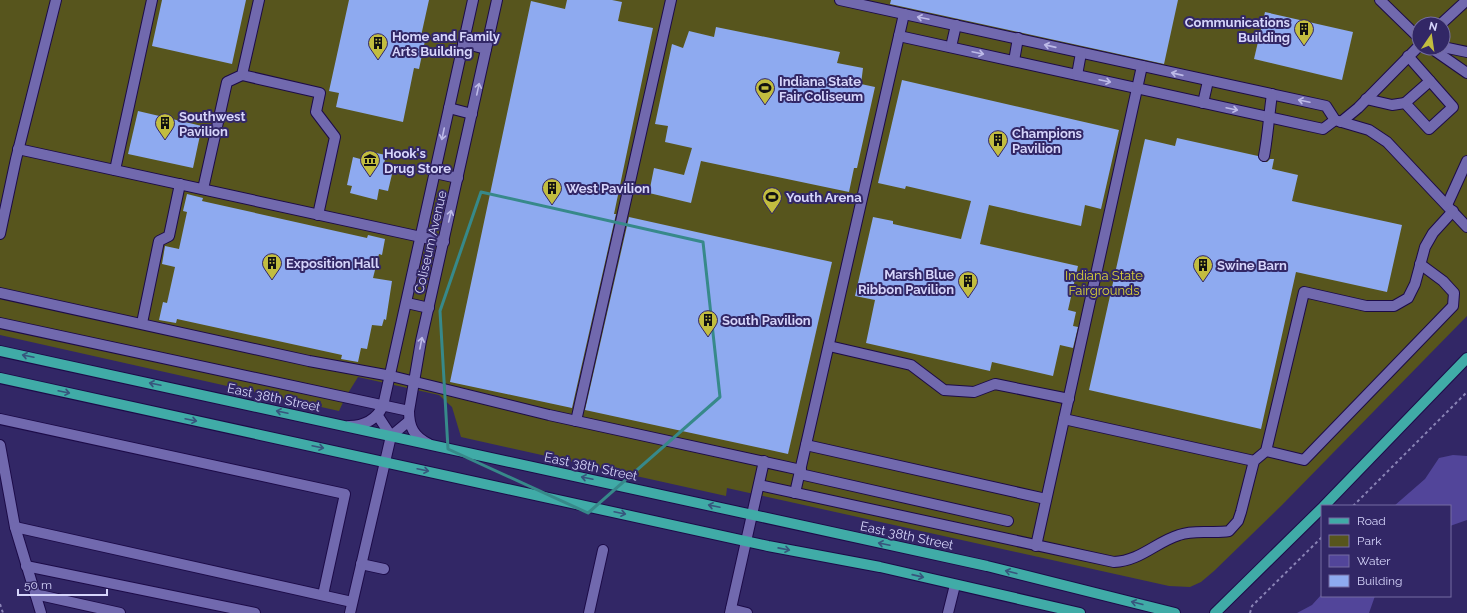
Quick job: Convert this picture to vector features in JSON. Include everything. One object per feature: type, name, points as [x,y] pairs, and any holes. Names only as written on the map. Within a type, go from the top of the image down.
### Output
[{"type":"main road","name":"East 38th Street","points":[[0,351],[988,566],[1175,613]]},
{"type":"main road","points":[[1325,505],[1467,358]]},
{"type":"main road","points":[[0,378],[746,541],[880,567],[955,584],[1052,610],[1080,613]]},
{"type":"main road","points":[[1215,613],[1321,509]]},
{"type":"street","points":[[0,234],[18,149],[56,0]]},
{"type":"street","points":[[115,170],[152,0]]},
{"type":"street","points":[[242,75],[259,0]]},
{"type":"street","name":"Coliseum Avenue","points":[[378,416],[383,406],[391,376],[473,0]]},
{"type":"street","name":"Coliseum Avenue","points":[[409,416],[414,382],[429,308],[497,0]]},
{"type":"street","points":[[576,421],[671,0]]},
{"type":"street","points":[[840,0],[1326,106],[1338,121],[1369,130],[1387,142],[1467,228]]},
{"type":"street","points":[[1380,0],[1411,30]]},
{"type":"street","points":[[1450,16],[1467,0]]},
{"type":"street","points":[[795,493],[904,14]]},
{"type":"street","points":[[951,47],[956,25]]},
{"type":"street","points":[[899,36],[1323,129],[1338,121],[1366,99],[1411,53]]},
{"type":"street","points":[[1014,61],[1018,38]]},
{"type":"street","points":[[463,43],[486,49]]},
{"type":"street","points":[[1451,49],[1467,52]]},
{"type":"street","points":[[1077,75],[1081,53]]},
{"type":"street","points":[[1405,103],[1429,129],[1453,107],[1408,56]]},
{"type":"street","points":[[1443,56],[1467,73]]},
{"type":"street","points":[[1036,546],[1142,66]]},
{"type":"street","points":[[203,190],[227,82],[242,75],[320,93],[316,112],[336,137],[318,215]]},
{"type":"street","points":[[1203,103],[1208,80]]},
{"type":"street","points":[[1366,99],[1392,104],[1405,103],[1430,81]]},
{"type":"street","points":[[1264,156],[1270,125],[1269,118],[1272,94]]},
{"type":"street","points":[[449,108],[472,114]]},
{"type":"street","points":[[18,149],[444,242]]},
{"type":"street","points":[[759,485],[1102,560],[1123,562],[1142,556],[1179,535],[1229,531],[1238,521],[1254,462],[1266,451],[1304,292],[1366,306],[1394,306],[1408,298],[1415,284],[1425,247],[1450,208],[1467,161]]},
{"type":"street","points":[[435,172],[458,178]]},
{"type":"street","points":[[142,323],[159,241],[169,236],[180,184]]},
{"type":"street","points":[[1266,451],[1304,460],[1453,306],[1454,293],[1443,281],[1420,264]]},
{"type":"street","points":[[0,293],[142,323],[309,361],[391,376],[576,421],[764,462],[800,472],[1008,521]]},
{"type":"street","points":[[407,303],[429,308]]},
{"type":"street","points":[[0,323],[383,406],[409,416],[416,436],[431,445]]},
{"type":"street","points":[[829,346],[911,365],[944,390],[974,392],[995,384],[1069,399]]},
{"type":"street","points":[[347,426],[367,423],[378,416],[391,436]]},
{"type":"street","points":[[350,613],[391,436],[409,416]]},
{"type":"street","points":[[0,419],[345,494],[322,595]]},
{"type":"street","points":[[1064,419],[1254,462]]},
{"type":"street","points":[[0,445],[15,527],[41,613]]},
{"type":"street","points":[[806,445],[1046,499]]},
{"type":"street","points":[[747,613],[730,611],[764,462]]},
{"type":"street","points":[[15,527],[352,602]]},
{"type":"street","points":[[592,612],[602,550]]},
{"type":"street","points":[[361,564],[384,569]]},
{"type":"street","points":[[26,566],[255,613]]},
{"type":"street","points":[[948,613],[955,584]]},
{"type":"street","points":[[35,594],[120,613]]},
{"type":"path","points":[[1354,505],[1467,392]]},
{"type":"path","points":[[1250,613],[1252,606],[1321,538]]},
{"type":"path","points":[[0,604],[3,613]]},
{"type":"highlighted area","points":[[481,192],[703,242],[720,397],[588,513],[448,449],[440,311]]},
{"type":"green space","name":"Indiana State Fairgrounds","points":[[0,0],[1467,0],[1467,316],[1282,505],[1214,571],[1201,582],[1190,587],[1169,586],[727,488],[726,496],[461,437],[452,407],[439,395],[358,377],[339,411],[0,335]]},
{"type":"water","points":[[1453,455],[1467,456],[1467,520],[1451,526],[1451,505],[1395,505],[1425,479],[1439,458]]},
{"type":"water","points":[[1321,595],[1321,597],[1375,597],[1369,613],[1297,613],[1312,605]]},
{"type":"building","points":[[162,0],[246,0],[232,64],[152,46]]},
{"type":"building","name":"Home and Family Arts Building","points":[[349,0],[429,0],[421,36],[426,36],[419,69],[414,68],[403,122],[336,107],[339,93],[329,91]]},
{"type":"building","name":"West Pavilion","points":[[567,0],[612,0],[622,2],[618,21],[653,28],[614,214],[616,214],[572,408],[450,382],[531,1],[565,9]]},
{"type":"building","points":[[891,0],[1178,0],[1164,64],[890,4]]},
{"type":"building","name":"Communications Building","points":[[1265,12],[1353,32],[1342,80],[1254,59]]},
{"type":"building","name":"Indiana State Fair Coliseum","points":[[716,27],[840,52],[837,63],[863,68],[861,84],[875,87],[857,168],[854,168],[849,192],[701,161],[691,203],[649,193],[654,168],[684,175],[692,148],[665,142],[668,126],[655,124],[672,44],[683,48],[689,31],[714,37]]},
{"type":"building","points":[[902,80],[1119,130],[1101,209],[1085,205],[1081,226],[989,205],[980,244],[1078,266],[1068,310],[1076,312],[1073,326],[1078,327],[1073,348],[1060,345],[1053,376],[992,362],[990,371],[866,343],[875,300],[855,296],[873,217],[893,221],[893,224],[961,239],[971,201],[906,186],[905,189],[878,183]]},
{"type":"building","name":"Southwest Pavilion","points":[[138,111],[202,126],[193,168],[128,154]]},
{"type":"building","name":"Swine Barn","points":[[1177,138],[1258,156],[1263,162],[1274,159],[1272,169],[1298,175],[1292,201],[1402,225],[1387,292],[1296,272],[1261,429],[1089,390],[1145,139],[1175,146]]},
{"type":"building","name":"Hook's Drug Store","points":[[366,151],[386,155],[383,168],[393,170],[388,191],[379,189],[377,200],[350,193],[352,186],[347,185],[353,157],[364,160]]},
{"type":"building","name":"Exposition Hall","points":[[187,194],[203,198],[202,201],[367,238],[368,235],[385,239],[382,255],[379,254],[373,278],[392,281],[386,320],[384,319],[382,326],[372,325],[367,349],[361,348],[358,362],[341,359],[342,355],[177,319],[176,323],[159,320],[163,302],[167,303],[175,267],[162,264],[165,246],[179,249],[187,212],[183,211]]},
{"type":"building","name":"South Pavilion","points":[[629,217],[832,262],[788,454],[585,410]]},
{"type":"place","name":"Communications Building","points":[[1304,46]]},
{"type":"place","name":"Home and Family Arts Building","points":[[378,60]]},
{"type":"place","name":"Indiana State Fair Coliseum","points":[[765,105]]},
{"type":"place","name":"Southwest Pavilion","points":[[165,140]]},
{"type":"place","name":"Champions Pavilion","points":[[998,157]]},
{"type":"place","name":"Hook's Drug Store","points":[[370,177]]},
{"type":"place","name":"West Pavilion","points":[[552,205]]},
{"type":"place","name":"Youth Arena","points":[[772,214]]},
{"type":"place","name":"Exposition Hall","points":[[272,280]]},
{"type":"place","name":"Swine Barn","points":[[1203,282]]},
{"type":"place","name":"Marsh Blue Ribbon Pavilion","points":[[968,298]]},
{"type":"place","name":"South Pavilion","points":[[708,337]]}]
